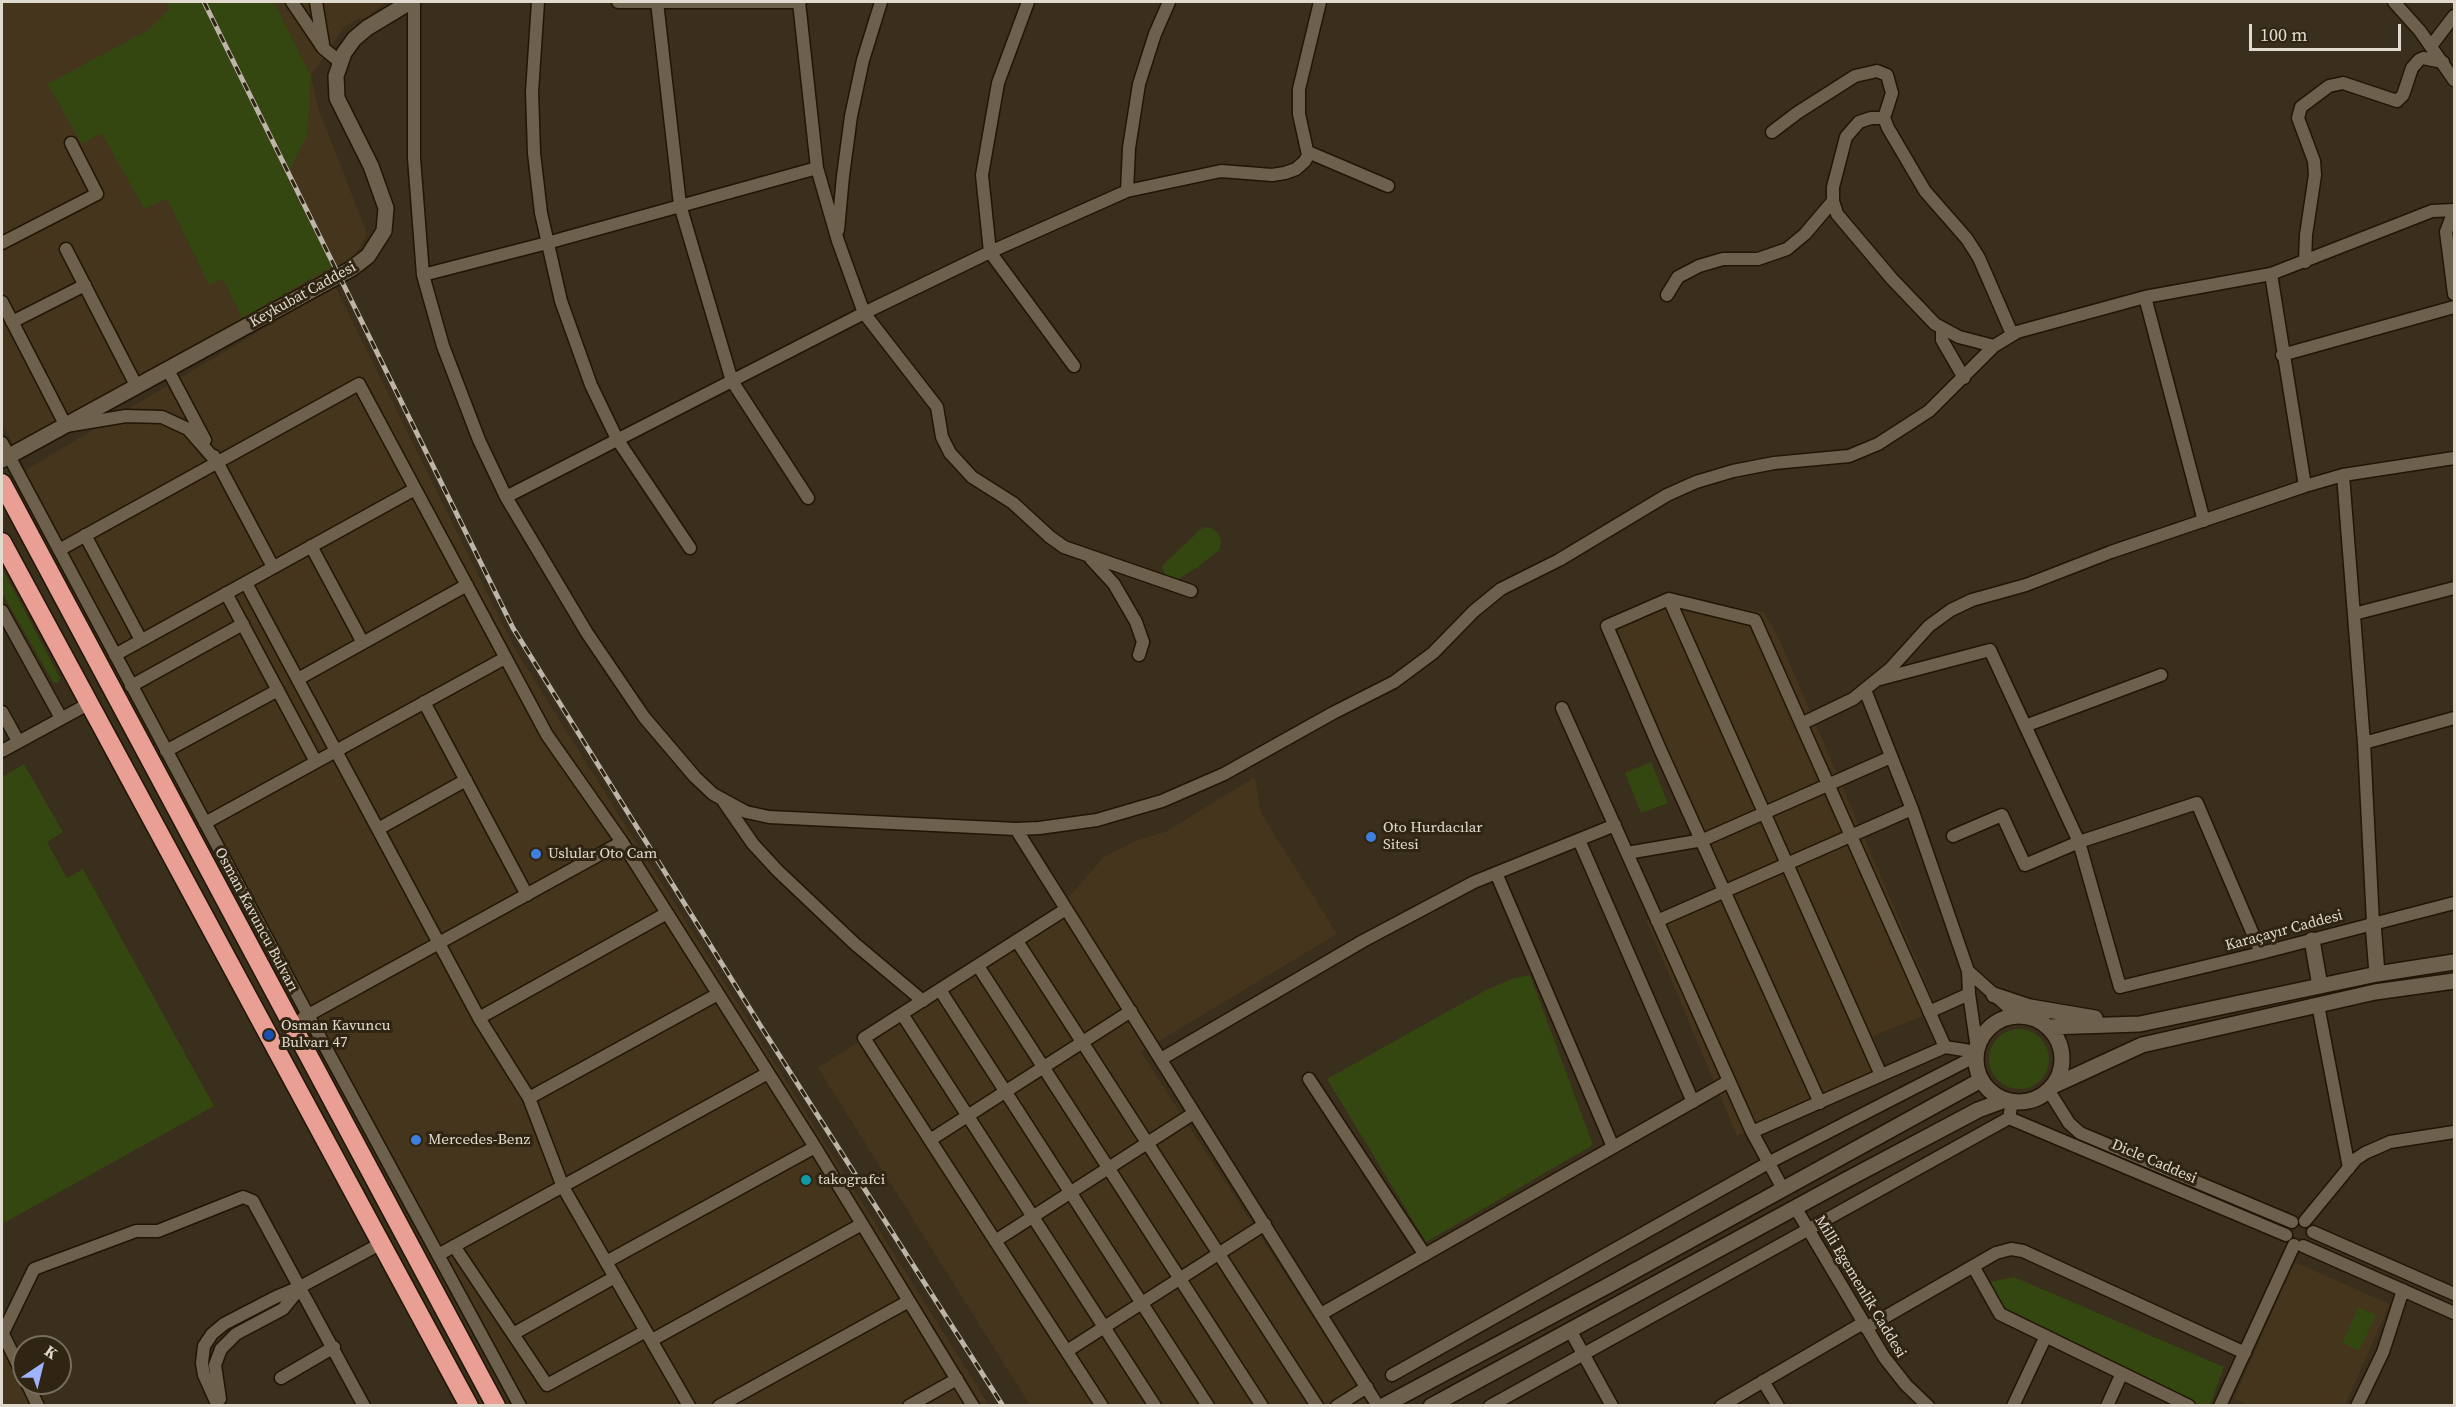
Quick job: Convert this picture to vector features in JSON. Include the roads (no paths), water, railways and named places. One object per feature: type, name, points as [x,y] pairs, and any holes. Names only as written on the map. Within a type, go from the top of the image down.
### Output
[{"type":"highway","name":"Osman Kavuncu Bulvarı","points":[[2,483],[300,1020],[496,1406]]},
{"type":"highway","points":[[2,542],[469,1406]]},
{"type":"street","points":[[292,2],[323,48],[340,62]]},
{"type":"street","points":[[316,2],[323,48]]},
{"type":"street","name":"Keykubat Caddesi","points":[[4,454],[66,426],[351,269],[368,256],[381,238],[386,223],[386,208],[366,155],[337,98],[335,81],[340,62],[349,45],[360,33],[410,2]]},
{"type":"street","points":[[414,2],[414,158],[423,275],[455,381],[479,440],[506,497],[587,633],[634,703],[695,777],[724,801],[746,812],[769,817],[1016,829],[1058,827],[1139,809],[1204,784],[1394,682],[1433,653],[1474,611],[1501,589],[1559,560],[1667,495],[1696,482],[1733,471],[1774,463],[1849,456],[1859,453],[1916,421],[1942,401],[1994,346],[2012,334],[2039,324],[2145,297],[2271,274],[2432,212],[2454,211],[2446,232],[2454,294]]},
{"type":"street","points":[[538,2],[533,61],[532,122],[537,183],[547,243],[570,329],[591,385],[617,439],[690,549]]},
{"type":"street","points":[[618,2],[799,2],[817,168],[838,240],[864,313],[937,407],[945,444],[964,470],[1013,503],[1057,543],[1089,557],[1191,591]]},
{"type":"street","points":[[658,2],[680,205],[732,381],[808,498]]},
{"type":"street","points":[[838,240],[851,116],[863,60],[881,2]]},
{"type":"street","points":[[1029,2],[998,83],[982,175],[990,252],[1074,366]]},
{"type":"street","points":[[1127,191],[1131,126],[1139,84],[1155,34],[1169,2]]},
{"type":"street","points":[[506,497],[864,313],[990,252],[1127,191],[1221,171],[1272,175],[1285,173],[1304,164],[1308,152],[1299,114],[1299,89],[1320,2]]},
{"type":"street","points":[[2394,2],[2431,46],[2454,80]]},
{"type":"street","points":[[2431,46],[2454,16]]},
{"type":"street","points":[[2304,262],[2315,175],[2314,161],[2298,118],[2301,107],[2330,86],[2343,83],[2397,101],[2403,95],[2412,68],[2419,60],[2443,63]]},
{"type":"street","points":[[1772,132],[1797,112],[1855,76],[1868,72],[1884,73],[1891,81],[1892,93],[1884,118],[1925,190],[1967,239],[1979,258],[2012,334]]},
{"type":"street","points":[[1884,118],[1871,118],[1859,122],[1846,137],[1833,187],[1833,201],[1840,219],[1868,252],[1942,329],[1959,337],[1994,346]]},
{"type":"street","points":[[2,243],[97,194],[71,143]]},
{"type":"street","points":[[1308,152],[1388,186]]},
{"type":"street","points":[[423,275],[817,168]]},
{"type":"street","points":[[1667,295],[1678,277],[1699,266],[1724,259],[1758,259],[1786,249],[1814,225],[1833,201]]},
{"type":"street","points":[[66,249],[137,387]]},
{"type":"street","points":[[2271,274],[2282,355],[2305,486]]},
{"type":"street","points":[[12,322],[85,285]]},
{"type":"street","points":[[2145,297],[2204,521]]},
{"type":"street","points":[[2,302],[66,426],[126,416],[162,417],[188,429],[217,462]]},
{"type":"street","points":[[2282,355],[2454,307]]},
{"type":"street","points":[[1942,329],[1942,340],[1964,378]]},
{"type":"street","points":[[168,370],[273,567]]},
{"type":"street","points":[[59,550],[359,384],[547,735],[622,842],[815,1147],[973,1406]]},
{"type":"street","points":[[4,454],[59,550],[205,823],[300,1020],[438,1255],[520,1406]]},
{"type":"street","points":[[1801,724],[1837,709],[1880,679],[1929,626],[1961,605],[2026,585],[2111,552],[2305,486],[2343,475],[2454,458]]},
{"type":"street","points":[[2343,475],[2364,743],[2377,974]]},
{"type":"street","points":[[115,655],[415,489]]},
{"type":"street","points":[[85,535],[141,640]]},
{"type":"street","points":[[311,546],[363,643]]},
{"type":"street","points":[[1089,557],[1114,584],[1133,617],[1143,642],[1139,655]]},
{"type":"street","points":[[246,583],[479,1018],[529,1098],[563,1187],[689,1406]]},
{"type":"street","points":[[298,680],[467,585]]},
{"type":"street","points":[[2354,614],[2454,588]]},
{"type":"street","points":[[226,593],[316,762]]},
{"type":"street","points":[[1669,598],[1881,1075]]},
{"type":"street","points":[[1820,1102],[1659,747],[1607,626],[1669,598],[1755,620],[1945,1047]]},
{"type":"street","points":[[2,611],[61,718]]},
{"type":"street","points":[[131,686],[243,624]]},
{"type":"street","points":[[1880,679],[1990,650],[2079,842]]},
{"type":"street","points":[[205,823],[505,657]]},
{"type":"street","points":[[2025,726],[2161,675]]},
{"type":"street","points":[[166,751],[278,690]]},
{"type":"street","points":[[1865,690],[1912,809],[1968,971],[1981,1080],[1991,1092],[2008,1101]]},
{"type":"street","points":[[424,702],[527,895]]},
{"type":"street","points":[[2,751],[90,703]]},
{"type":"street","points":[[1562,708],[1752,1132],[1783,1189]]},
{"type":"street","points":[[2,712],[18,741]]},
{"type":"street","points":[[2364,743],[2454,718]]},
{"type":"street","points":[[1627,853],[1702,840],[1891,757]]},
{"type":"street","points":[[378,829],[466,780]]},
{"type":"street","points":[[724,801],[753,844],[777,870],[855,944],[923,1001]]},
{"type":"street","points":[[1953,836],[2002,815],[2025,865],[2079,842],[2197,803],[2261,953]]},
{"type":"street","points":[[1657,921],[1912,809]]},
{"type":"street","points":[[1161,1059],[1363,941],[1474,882],[1615,825]]},
{"type":"street","points":[[1016,829],[1380,1406],[1609,1285],[1981,1080]]},
{"type":"street","points":[[1579,840],[1693,1102]]},
{"type":"street","points":[[300,1020],[622,842]]},
{"type":"street","name":"Karaçayır Caddesi","points":[[2079,842],[2120,987],[2454,903]]},
{"type":"street","points":[[1496,873],[1613,1148]]},
{"type":"street","points":[[1066,909],[864,1038],[1102,1406]]},
{"type":"street","points":[[479,1018],[667,913]]},
{"type":"street","points":[[2312,939],[2320,986]]},
{"type":"street","points":[[1017,941],[1317,1406]]},
{"type":"street","points":[[2048,1027],[2140,1024],[2377,974],[2454,962]]},
{"type":"street","points":[[978,966],[1262,1406]]},
{"type":"street","points":[[1968,971],[2018,1016]]},
{"type":"street","points":[[1431,1406],[1978,1110],[2008,1101],[2036,1100],[2052,1088],[2142,1045],[2375,992],[2454,981]]},
{"type":"street","points":[[940,990],[1208,1406]]},
{"type":"street","points":[[529,1098],[718,994]]},
{"type":"street","points":[[1929,1012],[1969,994]]},
{"type":"street","points":[[1994,995],[2030,1007],[2140,1024]]},
{"type":"street","points":[[2318,1005],[2349,1168]]},
{"type":"street","points":[[930,1140],[1131,1011]]},
{"type":"street","points":[[902,1014],[1155,1406]]},
{"type":"street","points":[[1392,1375],[1768,1163],[1976,1052],[1989,1028],[2002,1019],[2018,1016],[2034,1018],[2048,1027],[2058,1039],[2062,1054],[2061,1070],[2052,1088]]},
{"type":"street","points":[[1752,1132],[1945,1047],[1976,1052]]},
{"type":"street","points":[[438,1255],[768,1073]]},
{"type":"street","points":[[1309,1079],[1425,1255]]},
{"type":"street","points":[[1321,1314],[1729,1081]]},
{"type":"street","name":"Dicle Caddesi","points":[[2052,1088],[2069,1123],[2080,1133],[2292,1222]]},
{"type":"street","points":[[1491,1406],[2009,1118],[2008,1101]]},
{"type":"street","points":[[995,1241],[1194,1113]]},
{"type":"street","name":"Dicle Caddesi","points":[[2009,1118],[2286,1234]]},
{"type":"street","points":[[2454,1132],[2382,1145],[2365,1153],[2349,1168],[2305,1221],[2292,1222],[2286,1234],[2299,1246],[2454,1312]]},
{"type":"street","points":[[606,1262],[815,1147]]},
{"type":"street","points":[[12,1354],[2,1334],[34,1269],[136,1231],[158,1231],[240,1197],[250,1199],[255,1204],[364,1406]]},
{"type":"street","name":"Milli Egemenlik Caddesi","points":[[1795,1207],[1895,1372],[1928,1406]]},
{"type":"street","points":[[2305,1221],[2313,1232],[2454,1294]]},
{"type":"street","points":[[454,1246],[547,1385],[649,1335],[862,1224]]},
{"type":"street","points":[[1067,1351],[1264,1224]]},
{"type":"street","points":[[2221,1405],[2299,1246],[2311,1241],[2313,1232]]},
{"type":"street","points":[[220,1406],[215,1371],[219,1352],[236,1334],[283,1309],[300,1287],[380,1244]]},
{"type":"street","points":[[1721,1406],[1973,1266],[2001,1251],[2011,1249],[2023,1251],[2245,1353]]},
{"type":"street","points":[[1973,1266],[2000,1314],[2188,1406]]},
{"type":"street","points":[[513,1334],[615,1278]]},
{"type":"street","points":[[2361,1404],[2383,1352],[2403,1290]]},
{"type":"street","points":[[720,1406],[909,1301]]},
{"type":"street","points":[[1570,1330],[1612,1406]]},
{"type":"street","points":[[2013,1406],[2046,1336]]},
{"type":"street","points":[[281,1378],[334,1347]]},
{"type":"street","points":[[2108,1406],[2122,1373]]},
{"type":"street","points":[[909,1406],[957,1379]]},
{"type":"street","points":[[1763,1381],[1778,1406]]},
{"type":"street","points":[[1337,1406],[1366,1387]]},
{"type":"railway","points":[[204,2],[513,628],[760,1025],[1003,1406]]},
{"type":"place","name":"Oto Hurdacılar Sitesi","points":[[1371,837]]},
{"type":"place","name":"Uslular Oto Cam","points":[[536,854]]},
{"type":"place","name":"Osman Kavuncu Bulvarı 47","points":[[269,1035]]},
{"type":"place","name":"Mercedes-Benz","points":[[416,1140]]},
{"type":"place","name":"takografci","points":[[806,1180]]}]
